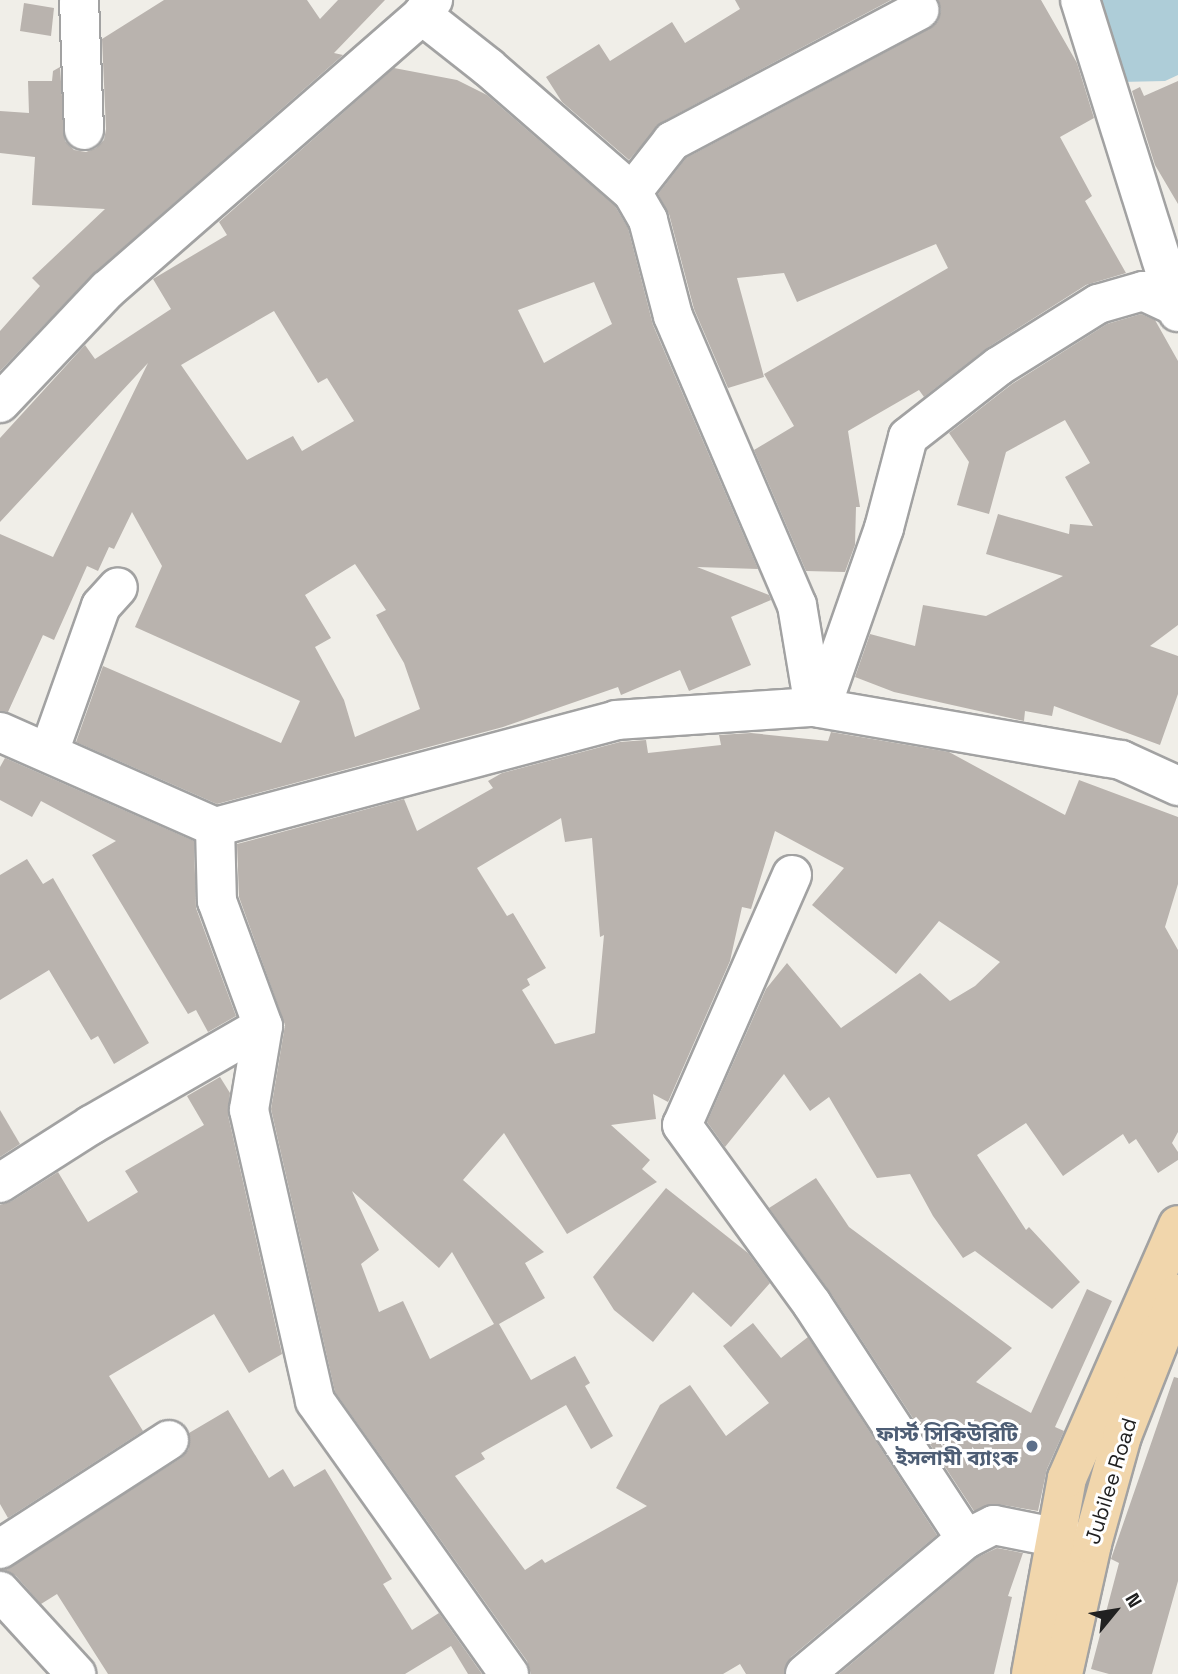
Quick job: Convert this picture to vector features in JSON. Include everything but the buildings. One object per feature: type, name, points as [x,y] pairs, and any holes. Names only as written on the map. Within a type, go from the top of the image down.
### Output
[{"type":"main road","points":[[1031,1674],[1074,1540],[1067,1478],[1178,1225]]},
{"type":"main road","name":"Jubilee Road","points":[[1063,1674],[1074,1540],[1122,1436],[1178,1294]]},
{"type":"street","points":[[79,0],[84,130]]},
{"type":"street","points":[[1080,0],[1177,309]]},
{"type":"street","points":[[0,403],[107,290],[428,7],[488,67],[632,192],[648,220],[673,316],[797,605],[818,708]]},
{"type":"street","points":[[632,192],[672,141],[919,10]]},
{"type":"street","points":[[818,708],[884,528],[908,437],[999,366],[1098,304],[1143,291],[1177,309]]},
{"type":"street","points":[[48,752],[101,606],[118,587]]},
{"type":"street","points":[[0,732],[215,827],[616,720],[818,708],[1121,760],[1178,786]]},
{"type":"street","points":[[215,827],[217,901],[263,1026],[249,1110],[315,1401],[509,1674]]},
{"type":"street","points":[[792,876],[682,1125],[812,1304],[967,1539]]},
{"type":"street","points":[[0,1183],[91,1125],[263,1026]]},
{"type":"street","points":[[0,1549],[169,1440]]},
{"type":"street","points":[[805,1674],[967,1539],[994,1525],[1074,1540]]},
{"type":"street","points":[[0,1591],[76,1674]]},
{"type":"water","points":[[1099,0],[1178,0],[1178,75],[1165,81],[1120,82]]},
{"type":"place","name":"ফার্স্ট সিকিউরিটি ইসলামী ব্যাংক","points":[[1032,1446]]}]
